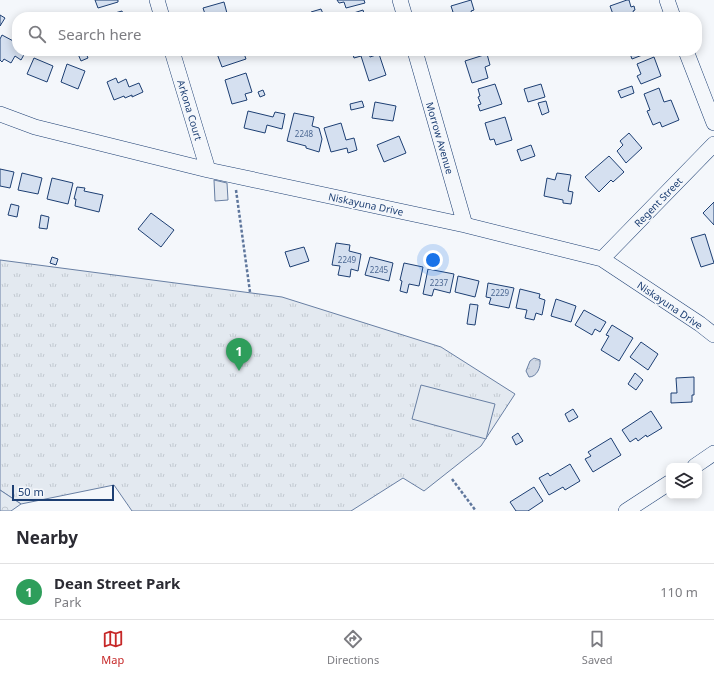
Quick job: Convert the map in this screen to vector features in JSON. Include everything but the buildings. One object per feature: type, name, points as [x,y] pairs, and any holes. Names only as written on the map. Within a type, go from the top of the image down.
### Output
[{"type":"street","points":[[157,0],[161,12]]},
{"type":"street","points":[[400,0],[404,12]]},
{"type":"street","points":[[667,0],[672,12]]},
{"type":"street","name":"Arkona Court","points":[[174,56],[208,170]]},
{"type":"street","name":"Morrow Avenue","points":[[416,56],[465,226]]},
{"type":"street","points":[[688,56],[714,123]]},
{"type":"street","name":"Niskayuna Drive","points":[[0,114],[35,127],[208,170],[465,226],[602,259],[700,324],[714,335]]},
{"type":"street","name":"Regent Street","points":[[602,259],[714,144]]},
{"type":"street","points":[[699,463],[714,453]]},
{"type":"street","points":[[626,511],[666,485]]},
{"type":"path","points":[[234,175],[250,292]]},
{"type":"path","points":[[452,479],[476,511]]},
{"type":"green space","points":[[0,260],[282,297],[441,347],[515,394],[481,446],[424,491],[403,478],[351,511],[132,511],[114,485],[21,504],[0,490]]},
{"type":"green space","points":[[421,385],[495,404],[486,439],[412,419]]},
{"type":"green space","points":[[0,490],[21,504],[11,511],[0,511]]},
{"type":"shaded area","points":[[214,180],[227,183],[228,200],[215,201]]},
{"type":"water","points":[[534,358],[540,360],[540,366],[538,371],[532,377],[529,377],[526,371],[530,361]]},
{"type":"place","name":"Dean Street Park","points":[[239,371]]}]
